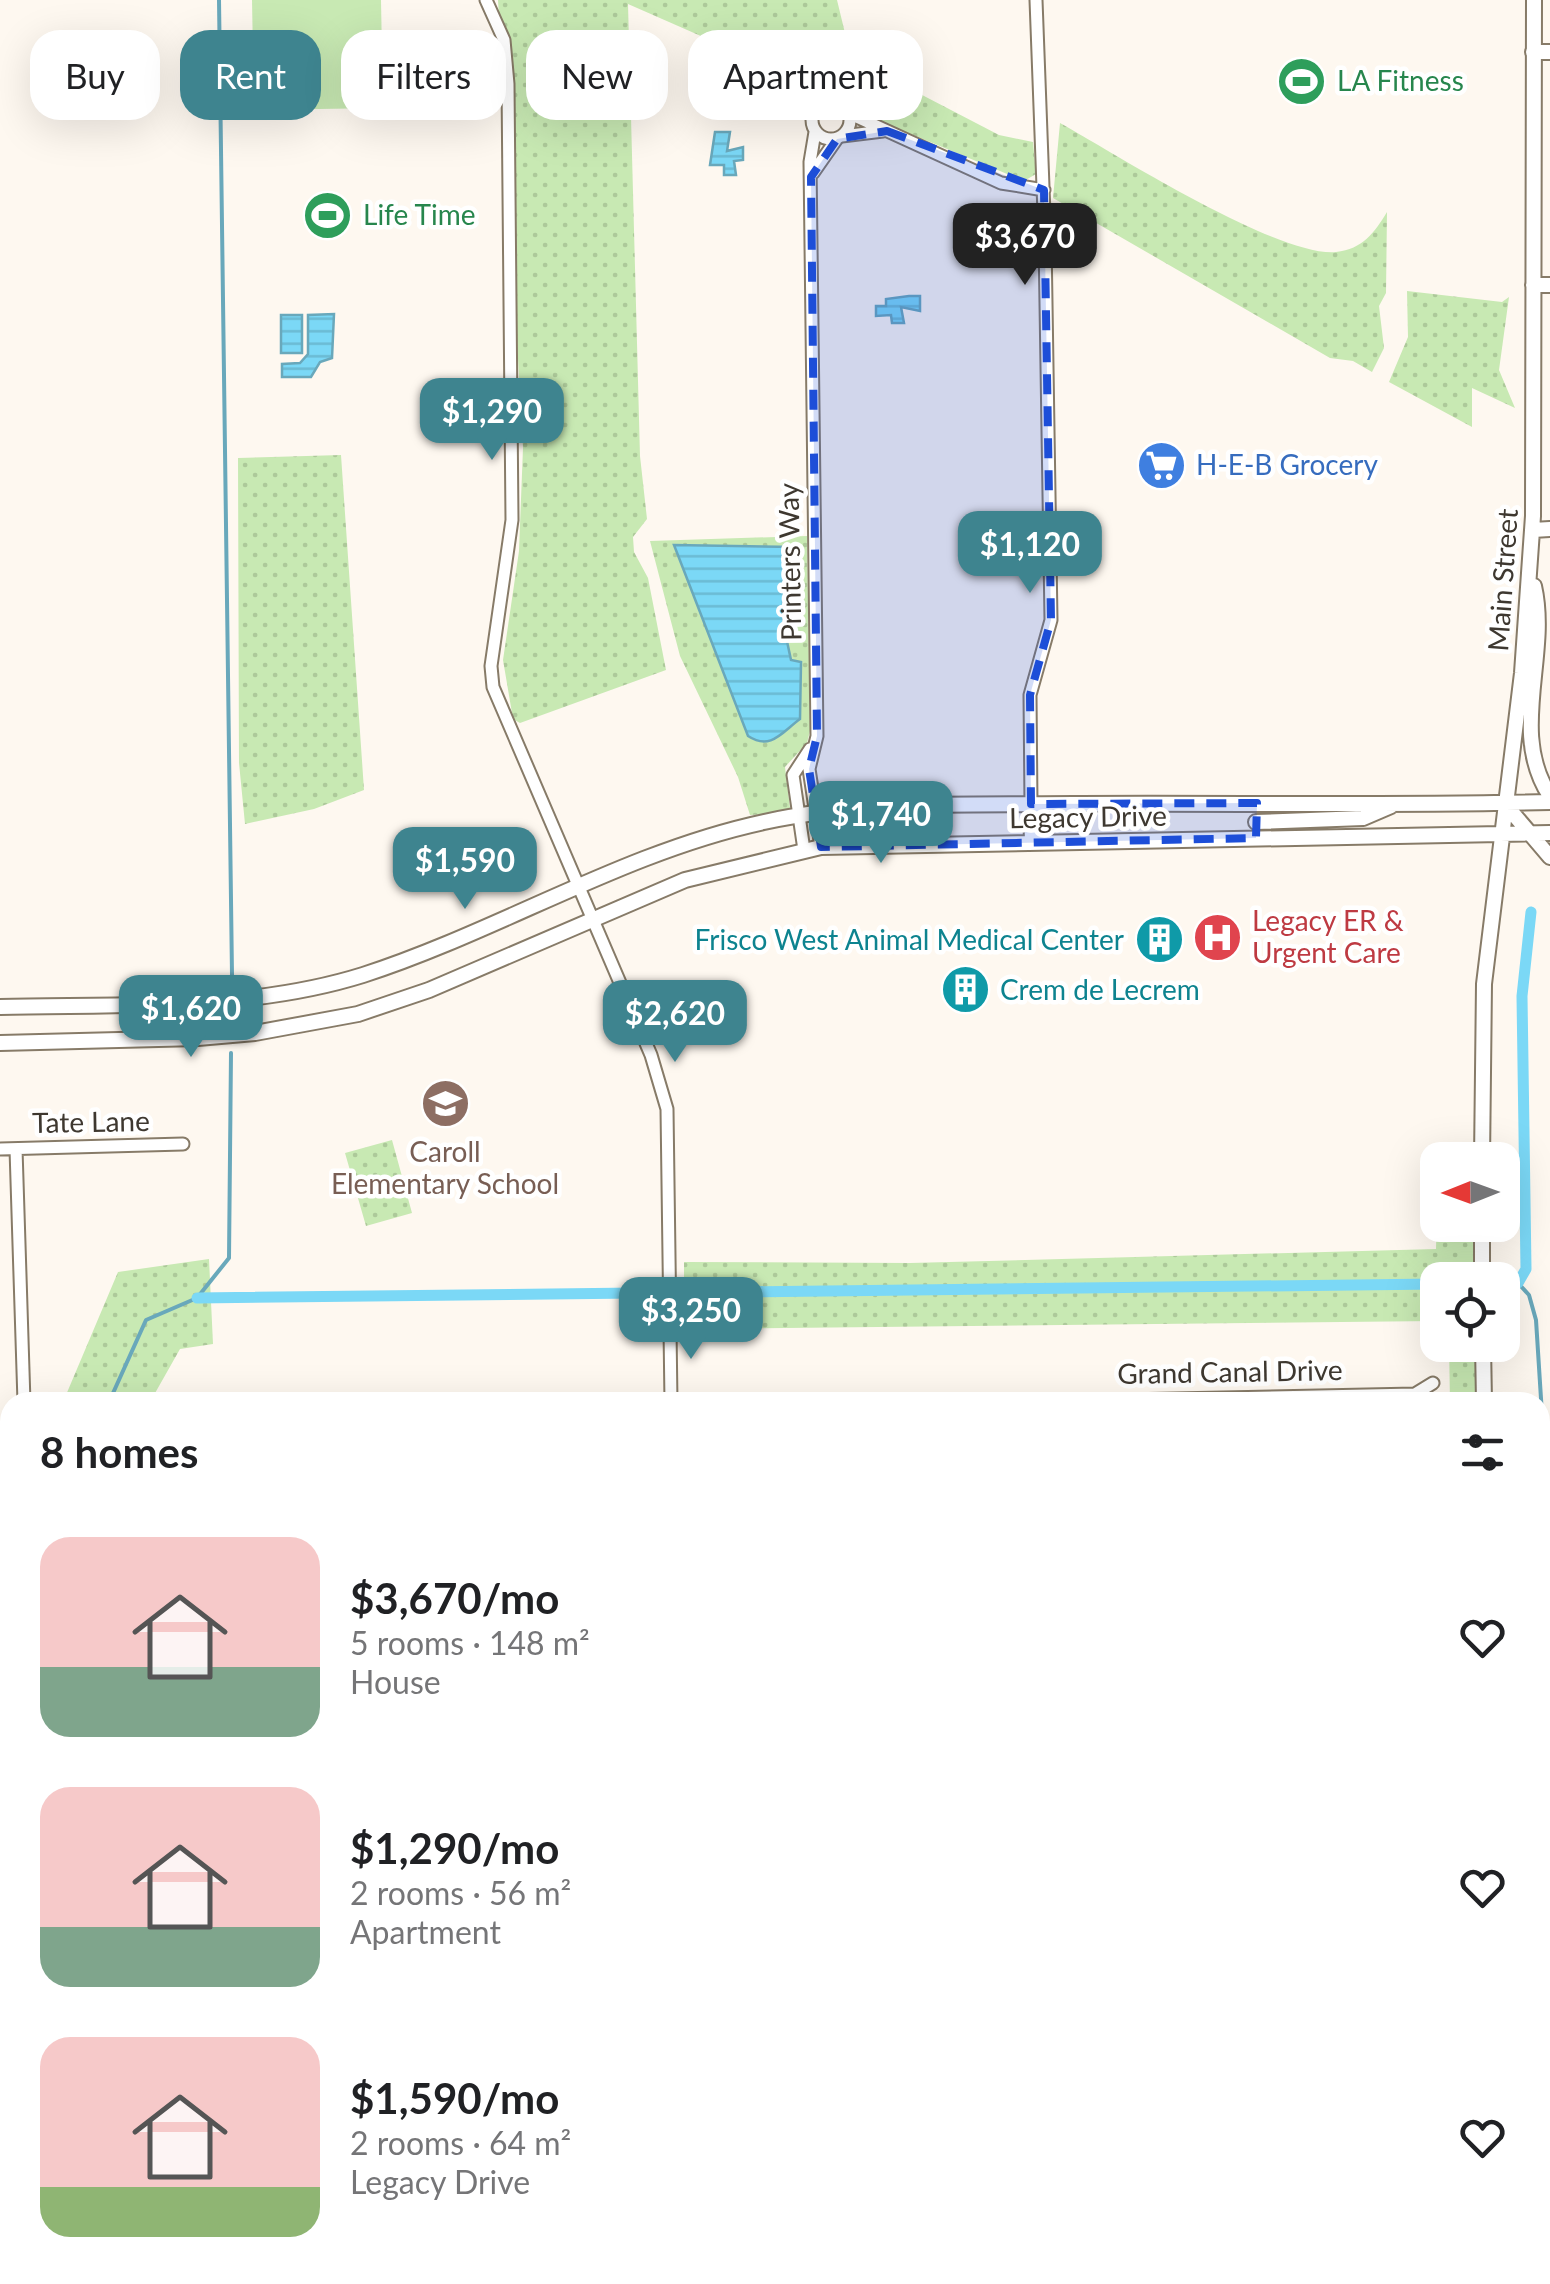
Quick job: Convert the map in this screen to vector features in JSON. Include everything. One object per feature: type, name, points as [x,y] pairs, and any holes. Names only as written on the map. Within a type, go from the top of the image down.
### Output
[{"type":"main road","name":"Main Street","points":[[1482,1142],[1484,984],[1531,570],[1534,0]]},
{"type":"main road","points":[[1533,34],[1550,34]]},
{"type":"main road","points":[[1533,52],[1550,52]]},
{"type":"main road","points":[[1534,267],[1550,267]]},
{"type":"main road","points":[[1534,286],[1550,285]]},
{"type":"main road","points":[[1533,523],[1550,516]]},
{"type":"main road","points":[[1533,523],[1550,530]]},
{"type":"main road","points":[[1531,570],[1540,612],[1530,751],[1550,799]]},
{"type":"main road","name":"Legacy Drive","points":[[0,1007],[181,1002],[283,993],[362,975],[720,833],[816,812],[1032,804],[1504,803],[1550,799]]},
{"type":"main road","points":[[1256,822],[1363,818],[1400,802]]},
{"type":"main road","points":[[1256,838],[1257,803]]},
{"type":"main road","points":[[1504,803],[1550,857]]},
{"type":"main road","points":[[1032,804],[1032,843]]},
{"type":"main road","name":"Legacy Drive","points":[[0,1043],[255,1033],[358,1014],[428,990],[710,872],[821,847],[1550,833]]},
{"type":"main road","points":[[181,1002],[181,1038]]},
{"type":"main road","points":[[1483,1362],[1484,1392]]},
{"type":"street","points":[[486,0],[504,40],[508,84],[513,468],[508,558],[491,666],[493,687],[651,1055],[666,1109],[671,1392]]},
{"type":"street","points":[[1032,804],[1030,694],[1051,620],[1044,190],[1036,0]]},
{"type":"street","points":[[813,120],[815,132],[825,139],[887,131]]},
{"type":"street","points":[[812,177],[826,150],[850,126],[849,120]]},
{"type":"street","points":[[863,120],[1002,183],[1044,190]]},
{"type":"street","name":"Printers Way","points":[[815,132],[812,177],[817,736],[809,769],[821,847]]},
{"type":"street","name":"Printers Way","points":[[804,850],[794,771],[817,736]]},
{"type":"street","name":"Tate Lane","points":[[0,1149],[184,1144]]},
{"type":"street","points":[[16,1148],[24,1392]]},
{"type":"street","name":"Grand Canal Drive","points":[[1419,1392],[1433,1383]]},
{"type":"highlighted area","points":[[887,131],[1044,190],[1051,620],[1030,695],[1031,804],[1257,803],[1256,838],[821,847],[809,769],[817,736],[811,177],[837,139]]},
{"type":"green space","points":[[252,0],[381,0],[382,30],[341,30],[341,109],[321,109],[321,30],[253,30]]},
{"type":"green space","points":[[498,0],[837,0],[844,30],[688,30],[628,4],[629,30],[526,30],[526,120],[631,120],[640,456],[647,519],[633,537],[634,552],[648,578],[666,670],[520,723],[513,719],[503,660],[519,551],[523,448],[505,120],[506,30],[500,30]]},
{"type":"green space","points":[[923,95],[999,135],[1033,142],[1036,174],[1024,181],[877,120],[923,120]]},
{"type":"green space","points":[[1060,123],[1238,222],[1310,249],[1336,252],[1361,244],[1387,212],[1386,293],[1379,306],[1384,348],[1372,372],[1353,361],[1330,358],[1053,198]]},
{"type":"green space","points":[[1407,291],[1502,302],[1509,297],[1499,370],[1515,408],[1472,388],[1472,427],[1389,382],[1408,337]]},
{"type":"green space","points":[[341,455],[364,790],[314,809],[245,824],[239,763],[238,458]]},
{"type":"green space","points":[[807,536],[810,731],[807,743],[785,767],[790,808],[779,814],[750,815],[738,777],[680,656],[650,541]]},
{"type":"green space","points":[[392,1140],[412,1213],[366,1226],[345,1153]]},
{"type":"green space","points":[[1436,1242],[1478,1242],[1478,1262],[1420,1262],[1420,1321],[684,1329],[684,1262],[910,1263],[1436,1249]]},
{"type":"green space","points":[[209,1259],[213,1344],[180,1349],[156,1392],[67,1392],[118,1272]]},
{"type":"green space","points":[[1449,1362],[1479,1362],[1480,1392],[1450,1392]]},
{"type":"water","points":[[715,132],[730,132],[727,151],[743,147],[743,160],[734,161],[736,175],[724,175],[724,165],[710,165]]},
{"type":"water","points":[[920,296],[920,311],[901,307],[904,323],[892,323],[891,315],[876,316],[876,306],[886,306],[886,299]]},
{"type":"water","points":[[334,314],[332,358],[320,362],[311,377],[282,377],[282,364],[300,363],[308,354],[308,315]]},
{"type":"water","points":[[281,315],[302,315],[302,353],[281,353]]},
{"type":"water","points":[[674,545],[794,547],[783,610],[791,660],[801,662],[800,719],[776,738],[763,741],[748,736]]},
{"type":"waterway","points":[[219,0],[232,975]]},
{"type":"waterway","points":[[1520,1280],[1526,1269],[1522,996],[1531,912]]},
{"type":"waterway","points":[[114,1392],[146,1320],[197,1298],[229,1258],[231,1053]]},
{"type":"waterway","points":[[197,1298],[1420,1284]]},
{"type":"waterway","points":[[1520,1285],[1529,1295],[1536,1320],[1541,1392]]},
{"type":"place","name":"LA Fitness","points":[[1302,81]]},
{"type":"place","name":"Life Time","points":[[328,215]]},
{"type":"place","name":"H-E-B Grocery","points":[[1161,465]]},
{"type":"place","name":"Legacy ER & Urgent Care","points":[[1217,937]]},
{"type":"place","name":"Frisco West Animal Medical Center","points":[[1159,940]]},
{"type":"place","name":"Crem de Lecrem","points":[[965,990]]},
{"type":"place","name":"Caroll Elementary School","points":[[445,1104]]}]
